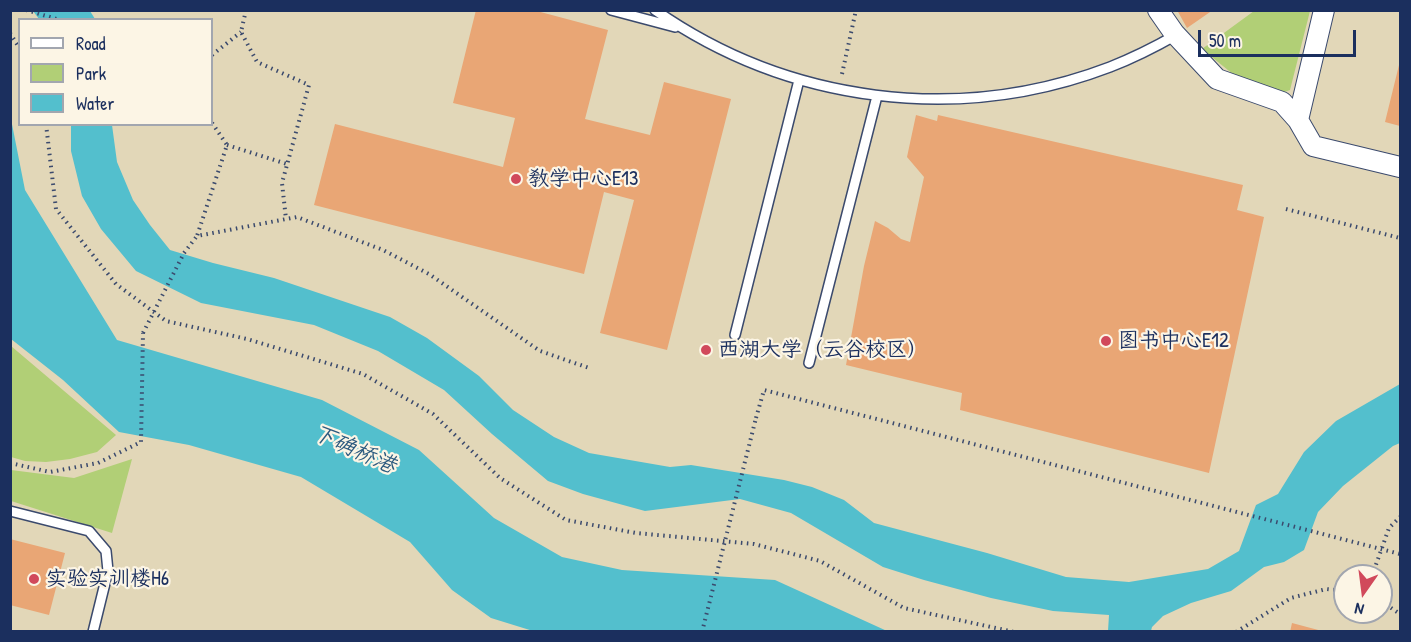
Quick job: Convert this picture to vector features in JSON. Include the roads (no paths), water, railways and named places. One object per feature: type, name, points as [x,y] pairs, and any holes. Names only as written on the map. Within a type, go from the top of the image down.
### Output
[{"type":"street","points":[[1158,10],[1176,35],[1217,79],[1282,102],[1298,120],[1313,146],[1401,166]]},
{"type":"street","points":[[1298,120],[1324,10]]},
{"type":"lane","points":[[611,10],[682,28]]},
{"type":"lane","points":[[655,10],[724,52],[761,68],[839,90],[917,100],[996,96],[1074,80],[1111,66],[1176,35]]},
{"type":"lane","points":[[735,335],[799,80]]},
{"type":"lane","points":[[809,363],[877,96]]},
{"type":"lane","points":[[10,512],[90,531],[106,551],[108,571],[93,632]]},
{"type":"water","points":[[33,11],[90,11],[94,18],[38,18]]},
{"type":"water","name":"下确桥港","points":[[10,114],[25,190],[117,340],[322,400],[419,450],[494,518],[562,557],[622,570],[775,580],[887,631],[533,631],[491,618],[452,590],[410,542],[301,477],[189,445],[119,432],[63,380],[11,339]]},
{"type":"water","points":[[71,126],[112,126],[117,162],[133,200],[170,250],[274,278],[390,317],[427,338],[479,376],[513,410],[554,437],[589,453],[670,467],[691,465],[784,480],[812,487],[844,500],[874,523],[1066,577],[1129,582],[1208,569],[1239,551],[1256,505],[1278,494],[1304,452],[1336,421],[1400,384],[1400,443],[1393,446],[1343,486],[1318,512],[1304,550],[1284,562],[1264,567],[1231,591],[1191,603],[1163,616],[1151,631],[1108,631],[1109,615],[1053,611],[991,598],[883,567],[791,513],[740,499],[645,511],[583,494],[548,481],[444,390],[378,351],[314,325],[201,303],[136,271],[101,229],[82,196],[71,151]]},
{"type":"place","name":"教学中心E13","points":[[516,179]]},
{"type":"place","name":"图书中心E12","points":[[1106,341]]},
{"type":"place","name":"西湖大学（云谷校区）","points":[[706,350]]},
{"type":"place","name":"实验实训楼H6","points":[[34,579]]}]
